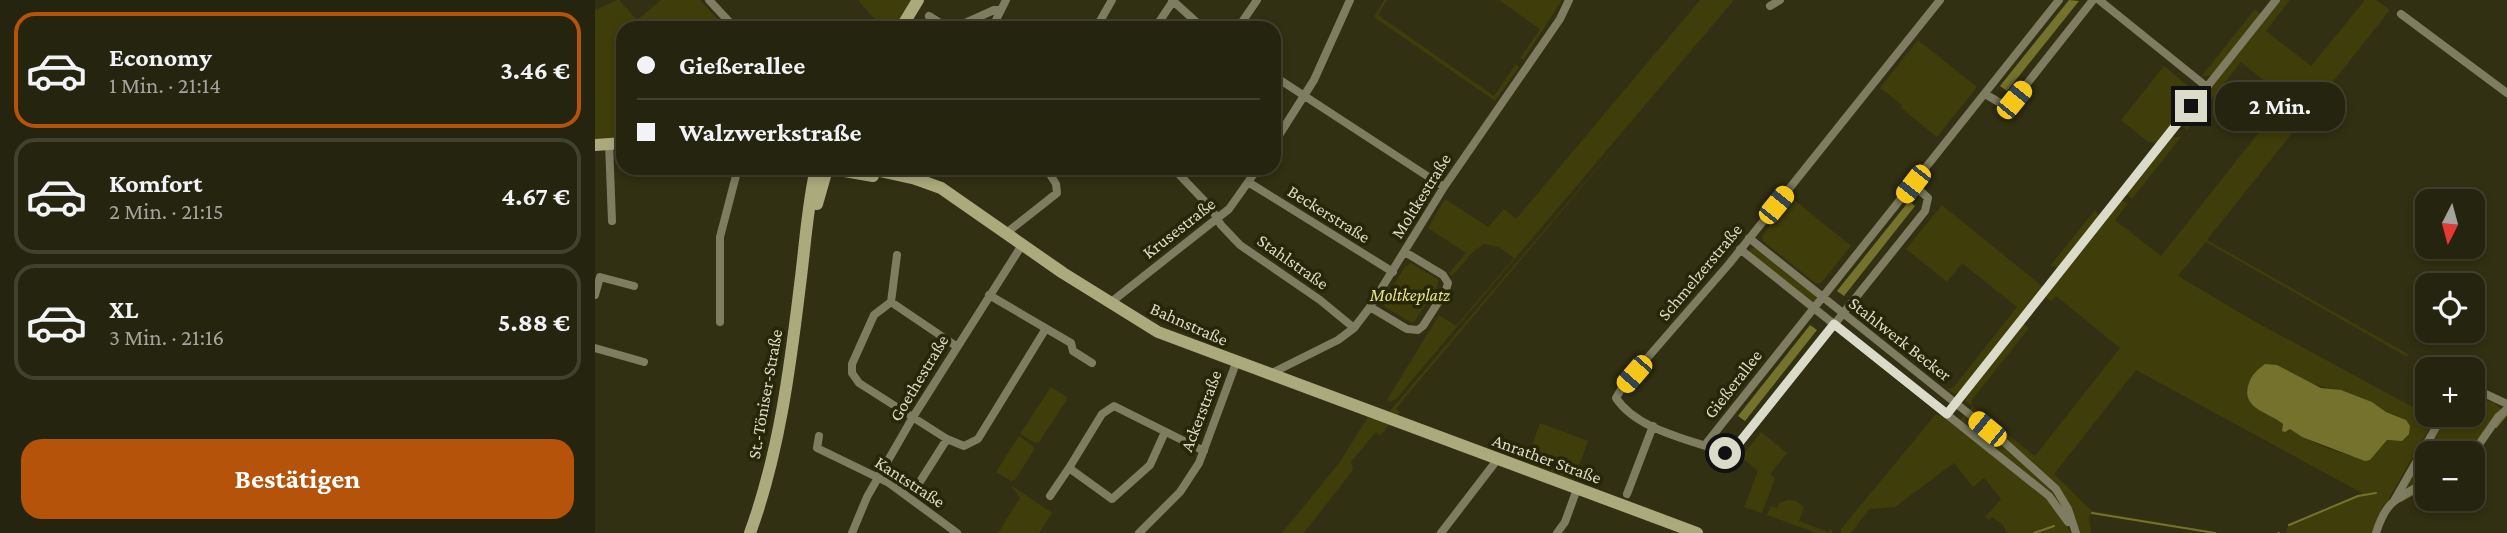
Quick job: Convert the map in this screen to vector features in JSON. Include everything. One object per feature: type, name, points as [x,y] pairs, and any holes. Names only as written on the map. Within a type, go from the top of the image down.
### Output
[{"type":"street","points":[[709,0],[728,21]]},
{"type":"street","points":[[905,21],[918,0]]},
{"type":"street","points":[[913,21],[926,0]]},
{"type":"street","points":[[996,21],[1006,0]]},
{"type":"street","points":[[1100,21],[1112,0]]},
{"type":"street","points":[[1160,21],[1173,0],[1196,21]]},
{"type":"street","points":[[1243,21],[1257,0]]},
{"type":"street","points":[[1281,132],[1305,95],[1350,0]]},
{"type":"street","name":"Moltkestraße","points":[[1268,375],[1338,340],[1354,328],[1370,307],[1444,187],[1560,19],[1569,0]]},
{"type":"street","points":[[1770,6],[1780,0]]},
{"type":"street","name":"Schmelzerstraße","points":[[1653,426],[1623,409],[1616,398],[1623,386],[1740,249],[1940,0]]},
{"type":"street","name":"Gießerallee","points":[[1913,184],[1928,198],[1925,211],[1730,452],[1705,445],[2059,0]]},
{"type":"street","points":[[1985,94],[2002,104],[2014,100],[2093,0]]},
{"type":"street","points":[[2099,0],[2207,86]]},
{"type":"street","points":[[1947,414],[2276,0]]},
{"type":"street","points":[[970,21],[994,10],[1001,10]]},
{"type":"street","points":[[2401,14],[2507,93]]},
{"type":"street","points":[[929,16],[937,21]]},
{"type":"street","points":[[1281,80],[1444,187]]},
{"type":"street","points":[[609,143],[612,221]]},
{"type":"street","points":[[595,145],[616,143]]},
{"type":"street","points":[[720,322],[720,237],[736,175]]},
{"type":"street","name":"St.-Töniser-Straße","points":[[750,533],[766,485],[777,430],[804,238],[816,175]]},
{"type":"street","name":"Bahnstraße","points":[[918,175],[1158,332],[1385,419]]},
{"type":"street","points":[[1005,234],[1057,193],[1056,184],[1050,175]]},
{"type":"street","name":"Stahlstraße","points":[[1179,175],[1240,245],[1324,303],[1354,328]]},
{"type":"street","name":"Krusestraße","points":[[1110,303],[1219,218],[1232,206],[1253,175]]},
{"type":"street","name":"Beckerstraße","points":[[1248,182],[1392,272]]},
{"type":"street","name":"Stahlwerk Becker","points":[[1749,238],[1955,403],[2056,489],[2068,509],[2075,533]]},
{"type":"street","name":"Goethestraße","points":[[852,533],[867,498],[913,417],[1022,245]]},
{"type":"street","name":"Stahlwerk Becker","points":[[1740,249],[2049,496],[2075,533]]},
{"type":"street","points":[[1370,307],[1409,330],[1418,330],[1446,290],[1447,281],[1441,274],[1405,252]]},
{"type":"street","points":[[897,255],[891,303],[874,315],[852,364],[852,373],[859,383],[947,439],[964,446],[978,439],[1045,330]]},
{"type":"street","points":[[595,295],[600,277],[634,286]]},
{"type":"street","points":[[989,295],[1071,343],[1073,351],[1093,363]]},
{"type":"street","points":[[891,303],[956,346]]},
{"type":"street","points":[[595,348],[644,362]]},
{"type":"street","name":"Ackerstraße","points":[[1139,533],[1180,492],[1204,451],[1236,363]]},
{"type":"street","points":[[2481,441],[2507,406],[2485,394]]},
{"type":"street","points":[[1050,496],[1102,414],[1114,406],[1204,451]]},
{"type":"street","name":"Anrather Straße","points":[[1385,419],[1697,533]]},
{"type":"street","points":[[1627,494],[1653,426],[1705,445]]},
{"type":"street","points":[[2394,501],[2436,427]]},
{"type":"street","points":[[1069,468],[1112,499],[1150,465],[1165,432]]},
{"type":"street","name":"Kantstraße","points":[[819,436],[817,448],[879,477],[957,533]]},
{"type":"street","points":[[916,488],[947,439]]},
{"type":"street","points":[[1441,533],[1497,460]]},
{"type":"street","points":[[2376,533],[2382,513],[2394,501],[2415,488]]},
{"type":"street","points":[[1557,533],[1565,522],[1577,489]]},
{"type":"green space","points":[[619,0],[637,20],[661,0],[700,0],[720,21],[616,21],[616,137],[595,140],[595,10]]},
{"type":"green space","points":[[858,0],[912,0],[900,21],[876,21]]},
{"type":"green space","points":[[1384,0],[1387,0],[1378,15],[1494,96],[1516,64],[1519,67],[1495,101],[1374,17]]},
{"type":"green space","points":[[1499,0],[1562,0],[1524,59],[1520,58],[1540,29]]},
{"type":"green space","points":[[1700,0],[1734,0],[1396,399],[1390,402],[1387,400],[1439,315],[1456,326],[1514,258],[1499,247],[1484,244],[1473,252],[1452,276],[1449,273],[1466,253],[1428,228],[1445,199],[1488,227],[1504,209],[1516,219]]},
{"type":"green space","points":[[2281,0],[2290,0],[2266,31],[2311,66],[2365,0],[2376,0],[2390,10],[2207,240],[2408,354],[2407,357],[2206,242],[2178,276],[2254,321],[2415,408],[2415,427],[2430,427],[2422,441],[2415,441],[2415,453],[2389,498],[2391,500],[2383,505],[2374,533],[2286,533],[2288,525],[2362,493],[2136,370],[2054,474],[2092,511],[2221,533],[2093,514],[2089,516],[2091,533],[2079,533],[2057,485],[1969,411],[1972,406],[2035,456],[2120,348],[2056,296],[2051,301],[2044,296],[2121,200],[2128,203],[2115,220],[2161,256],[2286,98],[2241,62],[2187,130],[2182,124]],"holes":[[[2304,380],[2352,394],[2398,416],[2395,441],[2387,440],[2370,460],[2328,448],[2290,429],[2282,430],[2283,424],[2279,420]]]},
{"type":"green space","points":[[2255,9],[2261,14],[2212,75],[2201,77]]},
{"type":"green space","points":[[1918,40],[1977,87],[1937,137],[1880,88]]},
{"type":"green space","points":[[2164,66],[2188,86],[2189,91],[2194,86],[2191,101],[2157,143],[2148,142],[2121,120]]},
{"type":"green space","points":[[1644,113],[1403,400],[1396,409],[1400,412],[1395,418],[1379,412],[1381,409],[1390,411]]},
{"type":"green space","points":[[2171,137],[2181,137],[2132,199],[2126,194]]},
{"type":"green space","points":[[1792,198],[1851,246],[1821,283],[1815,283],[1763,241],[1762,236]]},
{"type":"green space","points":[[1942,205],[2043,287],[1961,391],[1955,394],[1947,388],[1953,388],[2017,307],[1962,263],[1947,282],[1906,249]]},
{"type":"green space","points":[[2095,210],[2100,216],[2059,267],[2050,266]]},
{"type":"green space","points":[[1755,247],[1813,293],[1817,297],[1816,302],[1812,303],[1750,254],[1750,249]]},
{"type":"green space","name":"Moltkeplatz","points":[[1411,263],[1439,280],[1436,290],[1414,322],[1385,307],[1383,301],[1405,267]]},
{"type":"green space","points":[[2023,323],[2029,328],[1971,401],[1972,406],[1965,401],[1967,393]]},
{"type":"green space","points":[[1051,387],[1068,398],[1039,442],[1035,443],[1020,434]]},
{"type":"green space","points":[[2485,401],[2493,402],[2502,410],[2478,441],[2431,441],[2440,427],[2485,427]]},
{"type":"green space","points":[[1941,413],[2048,498],[2071,533],[2007,533],[2003,525],[1992,517],[1989,520],[1985,517],[2001,499],[1984,478],[1973,487],[1954,463],[1895,507],[1869,509],[1851,533],[1841,533],[1841,529],[1936,414],[1939,416]]},
{"type":"green space","points":[[1965,414],[2033,469],[2064,510],[2050,493],[1960,420]]},
{"type":"green space","points":[[1368,417],[1390,424],[1380,436],[1376,432],[1351,462],[1353,470],[1304,533],[1282,533],[1339,463]]},
{"type":"green space","points":[[1540,423],[1588,441],[1574,480],[1526,462]]},
{"type":"green space","points":[[1761,432],[1787,453],[1770,474],[1775,478],[1762,513],[1744,507],[1758,471],[1741,457]]},
{"type":"green space","points":[[1019,436],[1033,446],[1034,450],[1015,480],[1011,481],[996,472]]},
{"type":"green space","points":[[2415,468],[2415,485],[2398,496]]},
{"type":"green space","points":[[1011,485],[1052,513],[1039,533],[998,533],[1020,498]]},
{"type":"green space","points":[[1796,501],[1804,507],[1799,521],[1828,532],[1831,529],[1832,533],[1816,533],[1767,515],[1771,506],[1777,508],[1779,503]]},
{"type":"shaded area","points":[[2069,0],[2079,1],[2007,91],[2000,86]]},
{"type":"shaded area","points":[[1909,201],[1915,206],[1844,296],[1837,291]]},
{"type":"shaded area","points":[[1810,325],[1817,330],[1745,421],[1738,416]]},
{"type":"shaded area","points":[[2265,364],[2277,365],[2321,388],[2341,390],[2372,402],[2386,412],[2406,420],[2410,426],[2409,434],[2402,441],[2387,440],[2370,460],[2365,461],[2302,437],[2290,429],[2282,431],[2283,424],[2253,405],[2247,394],[2251,379]]},
{"type":"waterway","points":[[2496,427],[2506,415]]},
{"type":"waterway","points":[[2289,525],[2358,496],[2376,493]]},
{"type":"waterway","points":[[2401,501],[2415,493]]},
{"type":"waterway","points":[[2092,513],[2215,533]]},
{"type":"waterway","points":[[2034,533],[2054,526]]},
{"type":"route","points":[[1725,453],[1732,452],[1834,324],[1947,414],[2191,106]]}]
